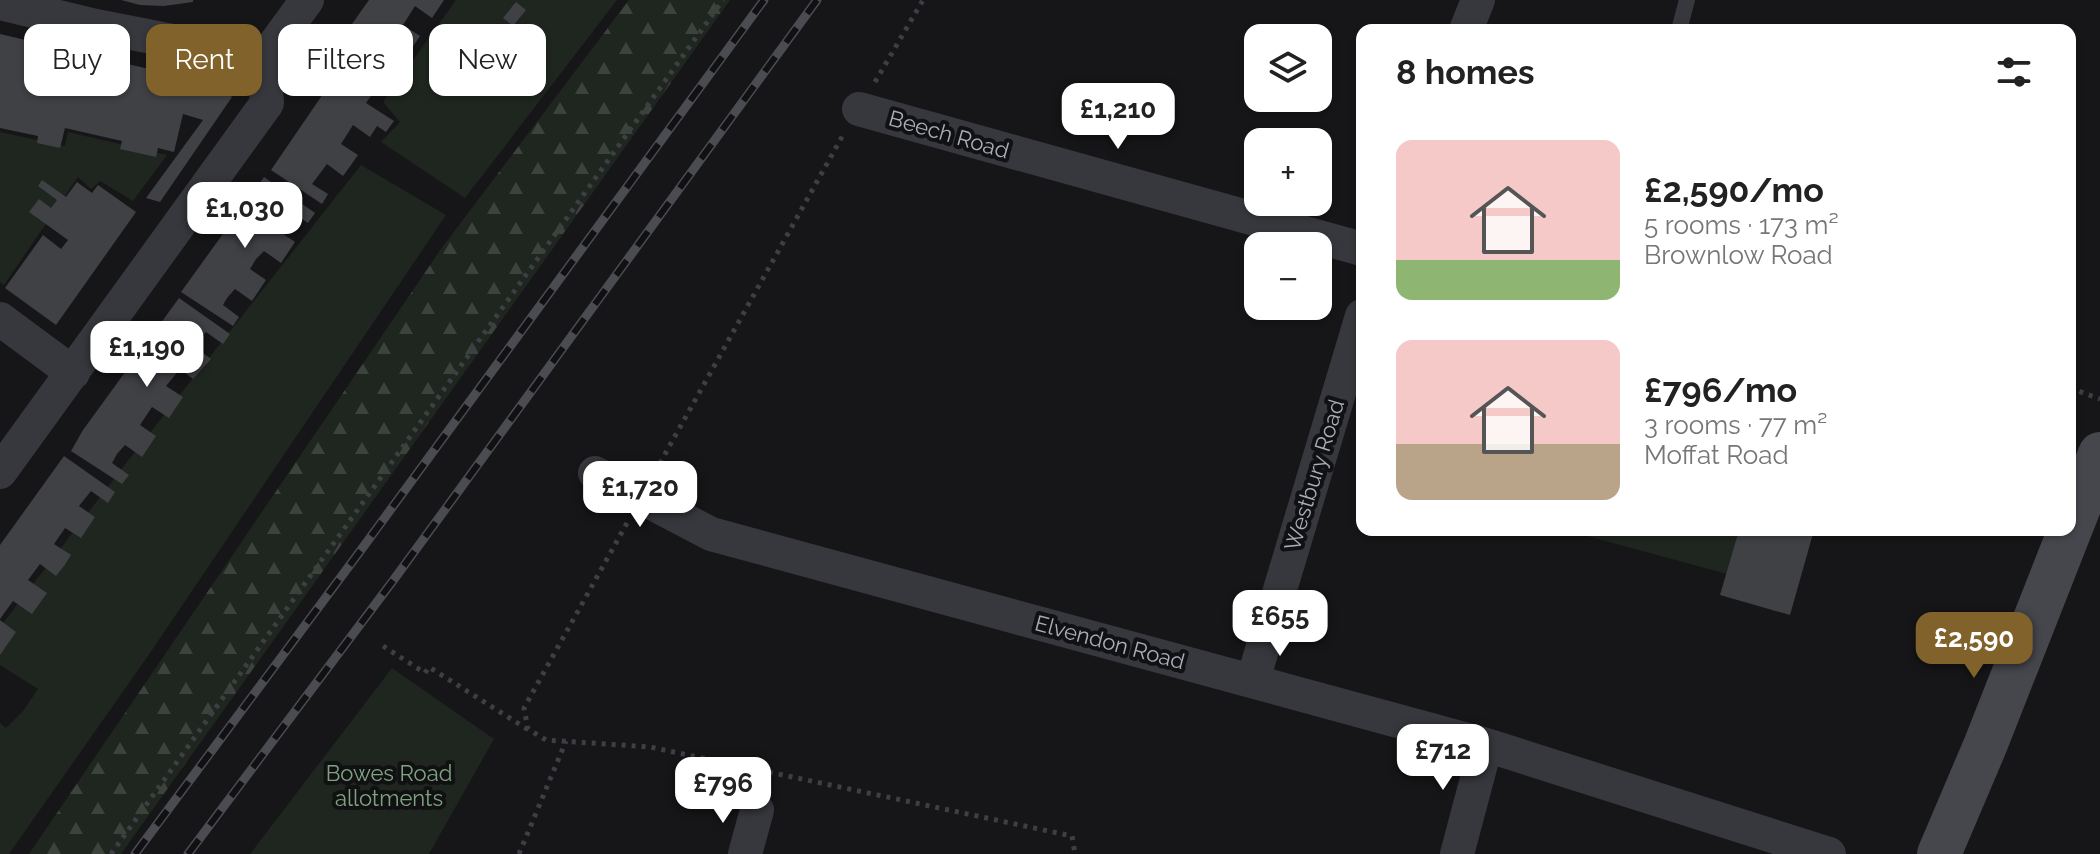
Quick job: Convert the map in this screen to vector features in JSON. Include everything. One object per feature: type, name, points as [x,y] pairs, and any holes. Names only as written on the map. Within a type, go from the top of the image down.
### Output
[{"type":"main road","points":[[2076,515],[2100,454]]},
{"type":"main road","points":[[1939,854],[2068,536]]},
{"type":"street","points":[[0,472],[267,103],[264,59],[307,0]]},
{"type":"street","points":[[1468,24],[1478,0]]},
{"type":"street","points":[[0,3],[80,11],[264,59]]},
{"type":"street","name":"Beech Road","points":[[859,109],[1356,247]]},
{"type":"street","points":[[0,319],[73,373]]},
{"type":"street","name":"Westbury Road","points":[[1253,680],[1356,336]]},
{"type":"street","name":"Elvendon Road","points":[[595,473],[711,534],[1486,745],[1829,854]]},
{"type":"street","points":[[1457,854],[1486,745]]},
{"type":"street","points":[[745,854],[757,810]]},
{"type":"lane","points":[[1681,24],[1687,0]]},
{"type":"path","points":[[111,854],[723,0]]},
{"type":"path","points":[[528,729],[524,708],[815,182],[923,0]]},
{"type":"path","points":[[2076,390],[2100,399]]},
{"type":"path","points":[[383,646],[425,673],[429,667],[546,740],[650,747],[1072,836],[1075,854]]},
{"type":"path","points":[[519,854],[566,741]]},
{"type":"green space","points":[[456,0],[617,0],[546,92],[546,24],[439,24]]},
{"type":"green space","points":[[629,0],[730,0],[121,854],[29,854],[441,249]]},
{"type":"green space","points":[[429,38],[429,96],[543,96],[465,198],[381,142],[400,122],[383,102],[387,96],[413,96],[413,60]]},
{"type":"green space","points":[[0,132],[65,146],[68,132],[167,155],[133,201],[100,181],[91,189],[78,177],[4,285],[0,282]]},
{"type":"green space","points":[[361,165],[446,215],[150,653],[9,854],[0,854],[0,723],[6,728],[38,689],[0,665],[0,627]]},
{"type":"green space","points":[[1587,536],[1737,536],[1727,574]]},
{"type":"green space","name":"Bowes Road allotments","points":[[392,668],[494,739],[429,854],[250,854]]},
{"type":"building","points":[[121,0],[193,0],[193,2],[164,6]]},
{"type":"building","points":[[369,0],[444,0],[432,18],[415,6],[404,24],[352,24]]},
{"type":"building","points":[[516,2],[526,10],[515,24],[503,18]]},
{"type":"building","points":[[413,31],[420,36],[413,46]]},
{"type":"building","points":[[0,34],[24,40],[24,96],[130,96],[130,65],[146,68],[146,96],[232,97],[160,202],[146,198],[203,120],[183,114],[174,152],[158,148],[156,157],[120,149],[122,141],[65,128],[60,148],[37,143],[38,136],[0,128]]},
{"type":"building","points":[[322,96],[371,96],[366,103],[394,121],[386,132],[377,126],[370,137],[353,125],[341,144],[358,155],[343,176],[327,164],[312,184],[328,194],[322,204],[271,170]]},
{"type":"building","points":[[264,177],[315,213],[308,223],[291,212],[279,231],[295,242],[281,263],[264,251],[256,259],[250,269],[266,280],[252,301],[235,289],[227,298],[223,305],[239,317],[233,326],[181,292]]},
{"type":"building","points":[[42,180],[66,197],[77,182],[92,193],[98,185],[136,212],[56,325],[5,288],[43,235],[61,249],[68,240],[29,212],[39,199],[51,208],[57,200],[38,186]]},
{"type":"building","points":[[179,298],[230,334],[223,344],[206,332],[194,346],[211,359],[193,379],[180,369],[166,386],[183,397],[169,418],[152,407],[140,425],[156,436],[142,457],[125,445],[117,454],[112,463],[129,475],[122,484],[71,451]]},
{"type":"building","points":[[64,456],[115,492],[108,503],[91,491],[79,506],[95,517],[81,538],[65,528],[54,544],[71,555],[64,566],[56,576],[40,564],[28,580],[47,593],[32,614],[13,601],[0,619],[0,545]]},
{"type":"building","points":[[1737,536],[1812,536],[1790,615],[1720,595]]},
{"type":"building","points":[[0,620],[16,632],[0,655]]},
{"type":"railway","points":[[135,854],[764,0]]},
{"type":"railway","points":[[188,854],[395,578],[817,0]]}]
